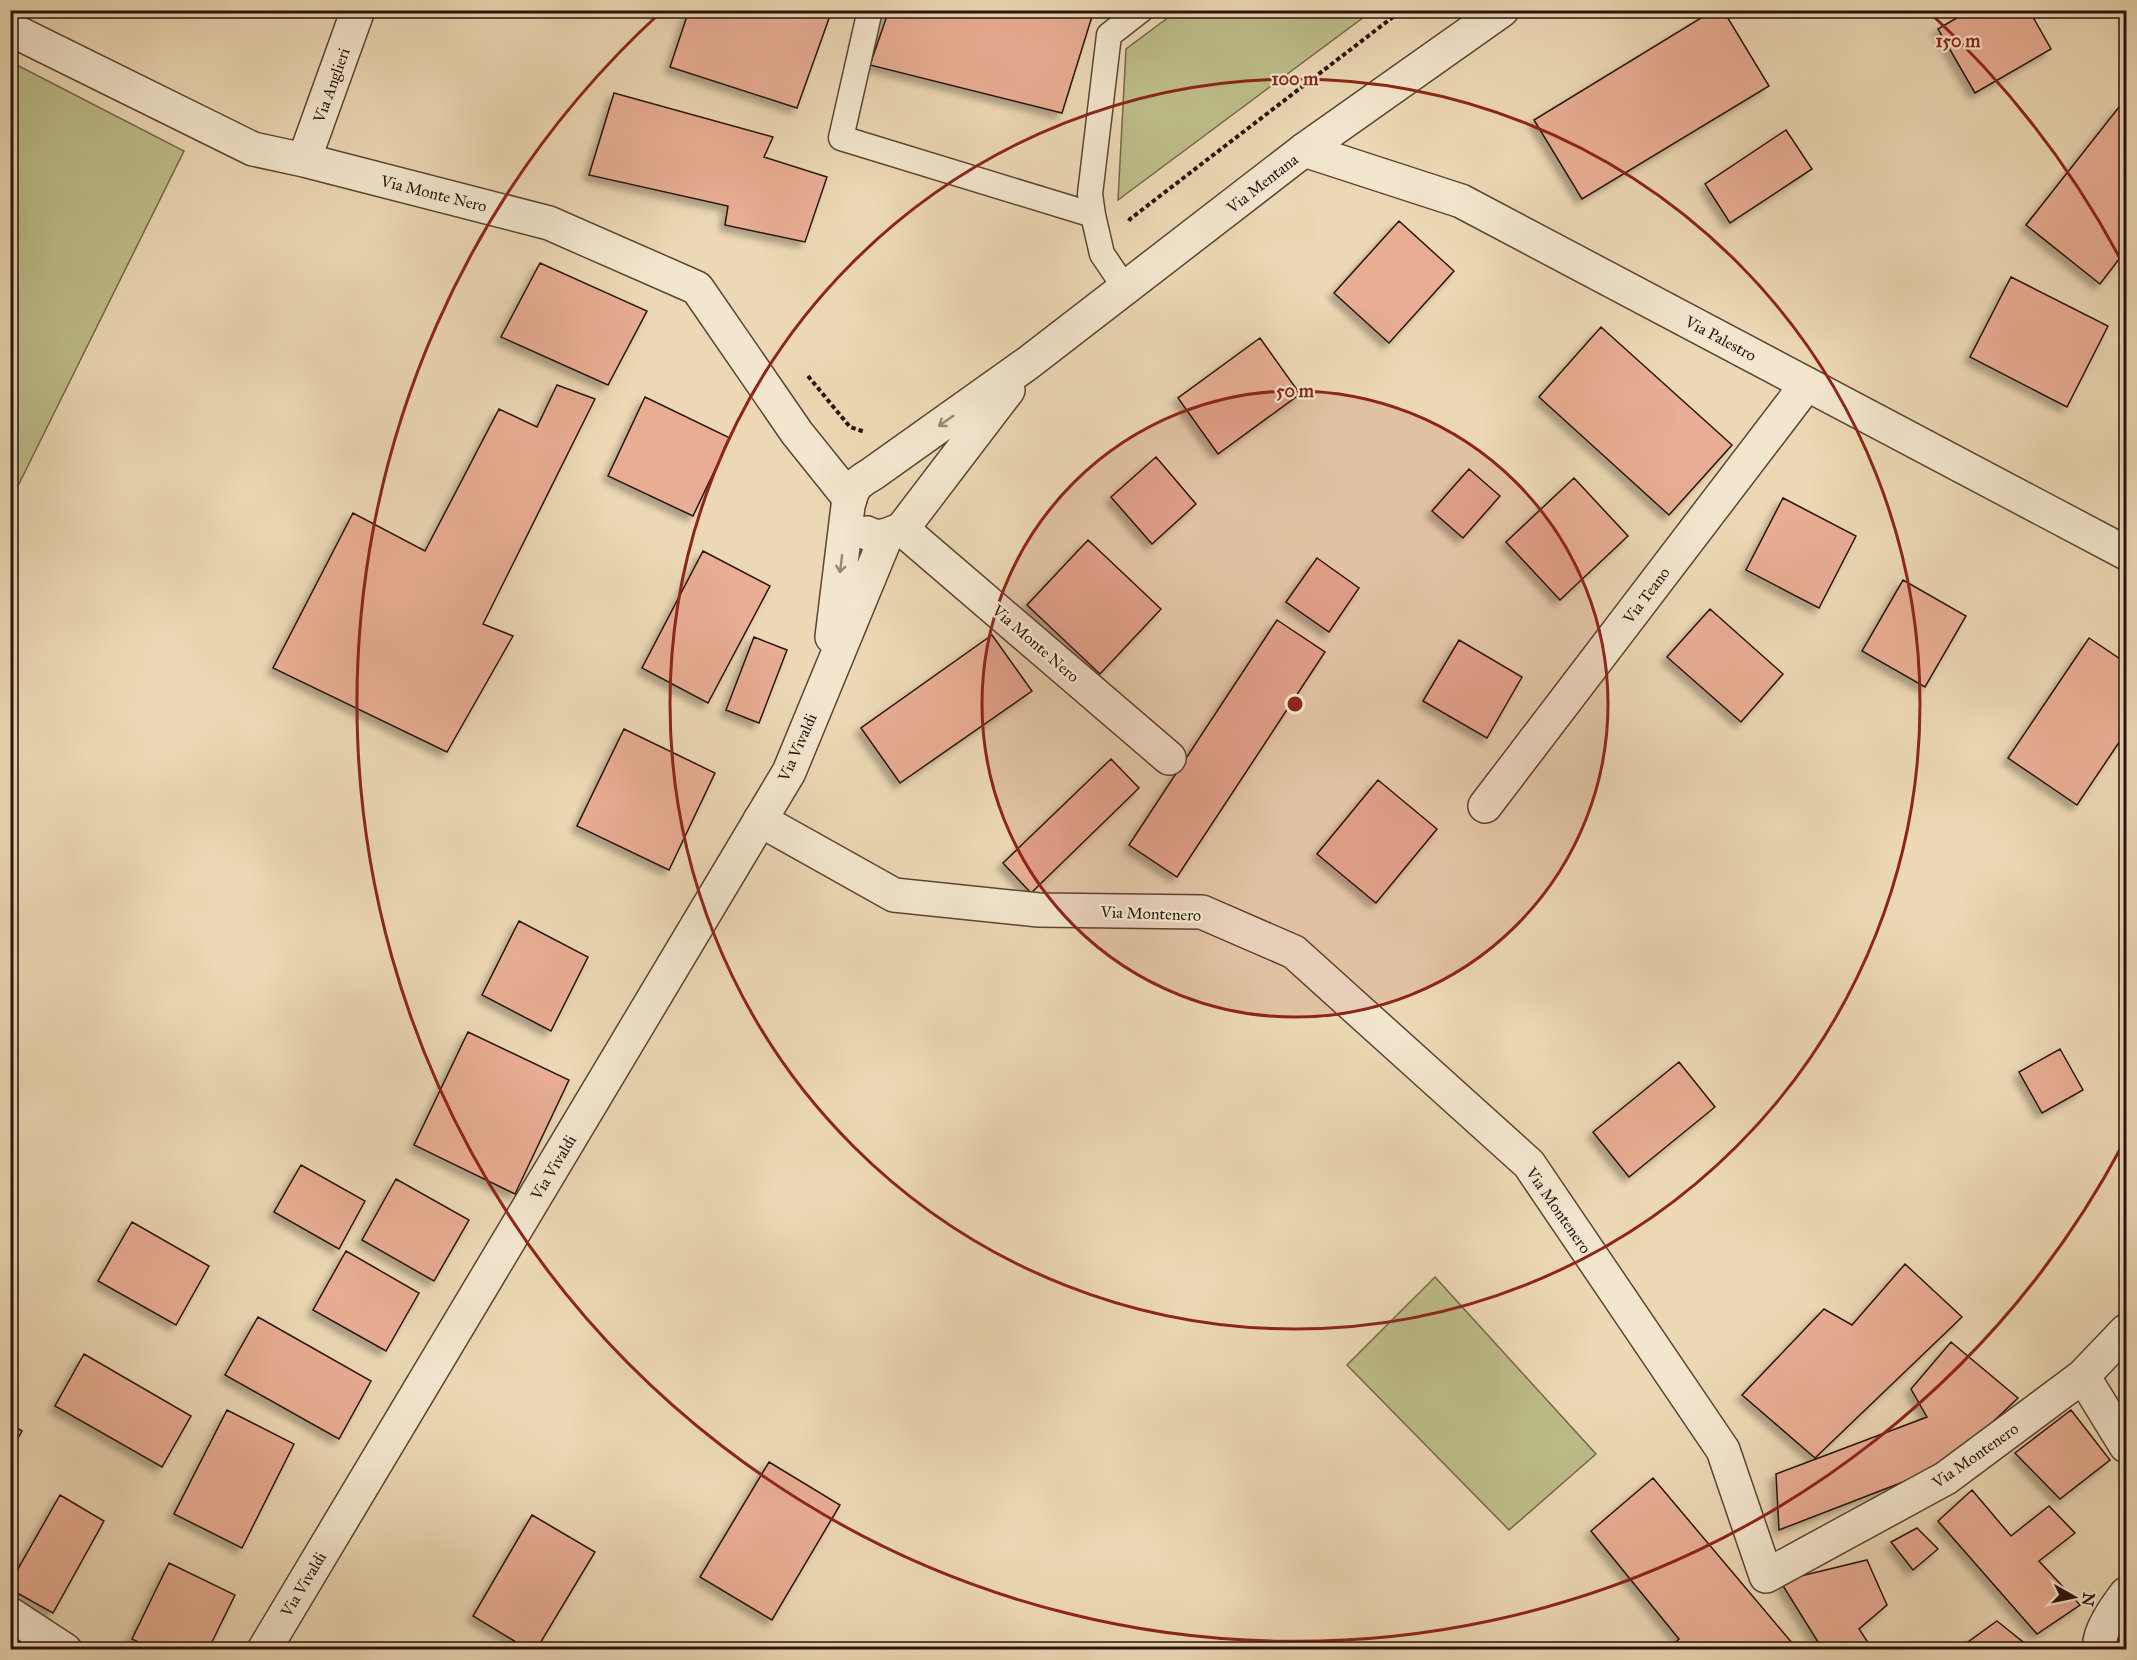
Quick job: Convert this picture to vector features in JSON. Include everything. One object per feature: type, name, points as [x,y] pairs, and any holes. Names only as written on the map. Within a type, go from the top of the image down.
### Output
[{"type":"street","name":"Via Anglieri","points":[[304,160],[358,10]]},
{"type":"street","name":"Via Mentana","points":[[900,527],[1028,363],[1116,275],[1304,150],[1502,10]]},
{"type":"street","name":"Via Monte Nero","points":[[10,29],[254,149],[549,223],[696,288],[797,433],[860,489]]},
{"type":"street","name":"Via Palestro","points":[[1304,150],[1461,201],[2127,553]]},
{"type":"street","name":"Via Mentana","points":[[860,489],[1028,363]]},
{"type":"street","name":"Via Teano","points":[[1485,806],[1807,384]]},
{"type":"street","points":[[888,474],[902,480],[911,493],[900,527],[870,536],[856,526],[860,489],[888,474]]},
{"type":"street","name":"Via Vivaldi","points":[[827,677],[860,489]]},
{"type":"street","name":"Via Monte Nero","points":[[900,527],[1169,758]]},
{"type":"street","name":"Via Vivaldi","points":[[264,1650],[789,772],[827,677],[900,527]]},
{"type":"street","name":"Via Montenero","points":[[760,820],[894,895],[1039,910],[1202,912],[1294,952],[1528,1164],[1723,1450],[1766,1576],[1946,1478],[2083,1376],[2127,1331]]},
{"type":"street","points":[[2083,1376],[2127,1446]]},
{"type":"street","points":[[2100,1650],[2104,1629],[2127,1594]]},
{"type":"street","points":[[10,1614],[64,1650]]},
{"type":"lane","points":[[870,10],[841,138],[1093,215]]},
{"type":"lane","points":[[1116,275],[1102,254],[1090,194],[1109,35],[1141,10]]},
{"type":"path","points":[[1116,275],[1126,246],[1130,219],[1402,10]]},
{"type":"path","points":[[805,373],[850,427],[864,433],[873,426]]},
{"type":"green space","points":[[1177,11],[1372,11],[1118,200],[1126,49]]},
{"type":"green space","points":[[11,62],[184,151],[11,500]]},
{"type":"green space","points":[[1435,1277],[1596,1454],[1509,1530],[1347,1365]]},
{"type":"building","points":[[689,10],[832,10],[797,108],[670,67]]},
{"type":"building","points":[[889,10],[1094,10],[1062,113],[870,65]]},
{"type":"building","points":[[1714,10],[1723,10],[1769,86],[1582,199],[1534,120]]},
{"type":"building","points":[[1970,10],[2029,10],[2051,49],[1975,93],[1938,29]]},
{"type":"building","points":[[614,93],[773,137],[764,157],[827,177],[805,242],[725,225],[728,206],[589,175]]},
{"type":"building","points":[[2119,107],[2126,113],[2126,250],[2100,284],[2026,225]]},
{"type":"building","points":[[1786,130],[1812,169],[1730,223],[1705,184]]},
{"type":"building","points":[[1399,221],[1454,271],[1389,343],[1334,293]]},
{"type":"building","points":[[540,263],[647,311],[608,385],[501,337]]},
{"type":"building","points":[[2011,277],[2108,326],[2067,407],[1970,357]]},
{"type":"building","points":[[1601,327],[1732,445],[1669,515],[1539,397]]},
{"type":"building","points":[[1260,338],[1300,394],[1218,454],[1178,398]]},
{"type":"building","points":[[557,385],[595,399],[483,624],[513,636],[447,752],[273,668],[353,513],[425,551],[499,409],[537,427]]},
{"type":"building","points":[[645,397],[730,438],[693,516],[608,476]]},
{"type":"building","points":[[1156,457],[1196,504],[1152,544],[1111,497]]},
{"type":"building","points":[[1469,469],[1500,496],[1463,538],[1432,511]]},
{"type":"building","points":[[1574,478],[1628,536],[1560,600],[1506,542]]},
{"type":"building","points":[[1783,498],[1856,536],[1819,608],[1746,570]]},
{"type":"building","points":[[1088,540],[1161,609],[1100,674],[1027,605]]},
{"type":"building","points":[[703,551],[770,586],[708,703],[642,668]]},
{"type":"building","points":[[1317,558],[1359,588],[1329,632],[1286,602]]},
{"type":"building","points":[[1903,580],[1966,616],[1925,687],[1862,651]]},
{"type":"building","points":[[1710,609],[1783,674],[1741,722],[1667,657]]},
{"type":"building","points":[[1277,620],[1325,652],[1177,877],[1129,845]]},
{"type":"building","points":[[992,635],[1032,691],[900,783],[861,728]]},
{"type":"building","points":[[754,637],[787,650],[759,723],[726,710]]},
{"type":"building","points":[[2089,638],[2126,663],[2126,732],[2077,805],[2008,758]]},
{"type":"building","points":[[1459,640],[1522,677],[1487,738],[1423,701]]},
{"type":"building","points":[[624,729],[715,773],[669,870],[577,826]]},
{"type":"building","points":[[1111,759],[1139,788],[1031,893],[1003,863]]},
{"type":"building","points":[[1378,780],[1437,829],[1376,903],[1317,854]]},
{"type":"building","points":[[519,921],[588,957],[551,1031],[482,995]]},
{"type":"building","points":[[468,1032],[569,1080],[515,1194],[414,1145]]},
{"type":"building","points":[[2060,1049],[2083,1090],[2042,1113],[2019,1072]]},
{"type":"building","points":[[1679,1062],[1715,1107],[1629,1177],[1593,1132]]},
{"type":"building","points":[[301,1165],[365,1201],[339,1249],[274,1212]]},
{"type":"building","points":[[396,1179],[469,1220],[434,1281],[362,1240]]},
{"type":"building","points":[[132,1222],[209,1266],[176,1325],[98,1281]]},
{"type":"building","points":[[346,1251],[419,1293],[386,1351],[313,1310]]},
{"type":"building","points":[[1905,1264],[1962,1317],[1815,1458],[1742,1395],[1824,1309],[1852,1325]]},
{"type":"building","points":[[258,1317],[371,1381],[339,1439],[225,1375]]},
{"type":"building","points":[[1951,1342],[2018,1398],[1947,1465],[1779,1530],[1776,1474],[1927,1417],[1911,1389]]},
{"type":"building","points":[[84,1354],[191,1416],[162,1467],[55,1406]]},
{"type":"building","points":[[227,1410],[294,1444],[242,1548],[174,1514]]},
{"type":"building","points":[[2071,1410],[2110,1460],[2060,1499],[2015,1453]]},
{"type":"building","points":[[10,1424],[22,1431],[10,1452]]},
{"type":"building","points":[[769,1462],[840,1505],[772,1620],[700,1577]]},
{"type":"building","points":[[1653,1478],[1798,1650],[1668,1650],[1679,1639],[1591,1531]]},
{"type":"building","points":[[1972,1490],[2011,1536],[2049,1506],[2075,1533],[2039,1561],[2080,1605],[2037,1634],[1938,1521]]},
{"type":"building","points":[[60,1495],[104,1521],[53,1613],[10,1589],[10,1583]]},
{"type":"building","points":[[532,1515],[595,1552],[536,1650],[529,1650],[473,1616]]},
{"type":"building","points":[[1917,1528],[1938,1549],[1913,1570],[1891,1542]]},
{"type":"building","points":[[1867,1560],[1887,1605],[1859,1629],[1873,1650],[1823,1650],[1780,1581]]},
{"type":"building","points":[[169,1563],[235,1595],[208,1650],[154,1650],[132,1639]]},
{"type":"building","points":[[1997,1621],[2028,1646],[2025,1650],[1957,1650]]}]
